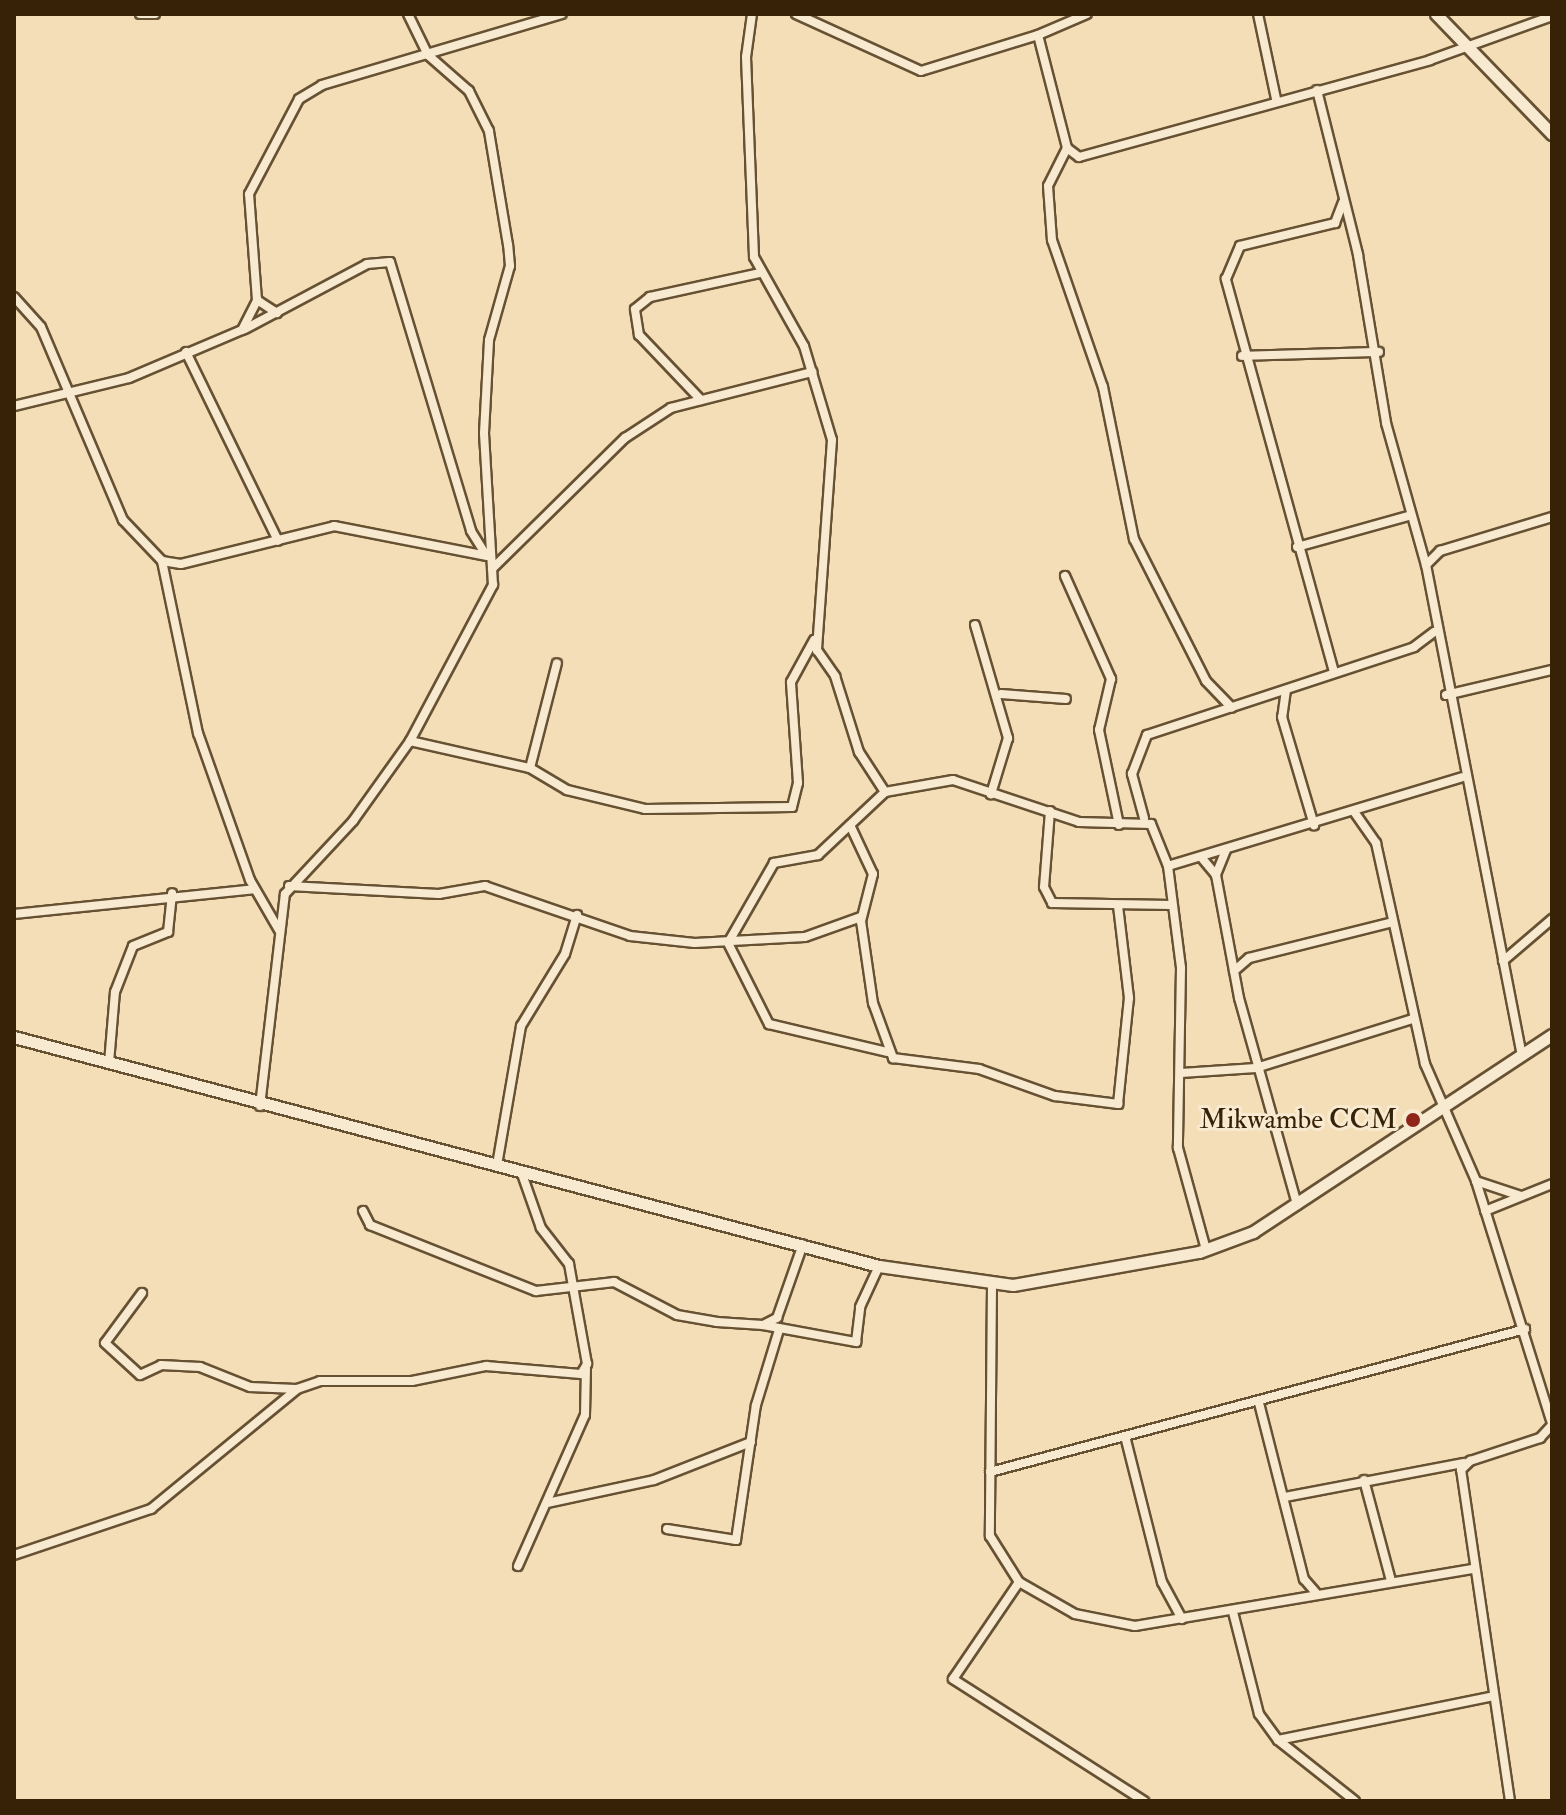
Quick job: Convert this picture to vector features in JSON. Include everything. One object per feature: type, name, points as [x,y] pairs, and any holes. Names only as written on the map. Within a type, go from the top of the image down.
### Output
[{"type":"main road","points":[[1436,14],[1552,134]]},
{"type":"main road","points":[[14,1037],[260,1106],[804,1243],[879,1266],[992,1285],[1072,1278],[1206,1250],[1298,1207],[1552,1035]]},
{"type":"street","points":[[140,14],[155,14]]},
{"type":"street","points":[[408,14],[428,55],[469,91],[489,131],[508,245],[510,266],[489,340],[487,556]]},
{"type":"street","points":[[242,330],[257,300],[249,194],[285,115],[322,85],[562,14]]},
{"type":"street","points":[[410,741],[530,768],[567,790],[645,809],[792,807],[798,783],[791,682],[814,640],[833,462],[829,417],[812,372],[784,302],[760,273],[746,57],[752,14]]},
{"type":"street","points":[[796,14],[921,71],[1038,35],[1087,14]]},
{"type":"street","points":[[1258,14],[1276,99]]},
{"type":"street","points":[[1067,148],[1084,157],[1276,99],[1468,47],[1552,16]]},
{"type":"street","points":[[1038,35],[1067,148],[1048,186],[1052,240],[1103,387],[1134,539],[1206,681],[1232,708]]},
{"type":"street","points":[[1317,90],[1379,352],[1408,516],[1426,565],[1434,632],[1462,777],[1522,1056]]},
{"type":"street","points":[[1334,672],[1227,298],[1229,260],[1247,242],[1335,223],[1343,202]]},
{"type":"street","points":[[14,406],[67,395],[186,352],[277,313],[367,264],[390,262],[471,531],[492,569],[490,596],[410,741],[353,821],[289,886],[280,931],[260,1106]]},
{"type":"street","points":[[701,400],[639,335],[635,309],[650,297],[760,273]]},
{"type":"street","points":[[14,297],[41,327],[67,395],[123,520],[162,561],[198,733],[254,889],[280,931]]},
{"type":"street","points":[[257,300],[277,313]]},
{"type":"street","points":[[186,352],[278,541]]},
{"type":"street","points":[[1242,356],[1379,352]]},
{"type":"street","points":[[492,569],[625,438],[671,408],[812,372]]},
{"type":"street","points":[[1297,547],[1408,516]]},
{"type":"street","points":[[1426,565],[1440,551],[1552,517]]},
{"type":"street","points":[[162,561],[181,564],[334,526],[487,556]]},
{"type":"street","points":[[1065,576],[1111,679],[1099,730],[1119,825]]},
{"type":"street","points":[[975,625],[1001,694],[1008,738],[991,794]]},
{"type":"street","points":[[1206,1250],[1178,1148],[1181,968],[1168,866],[1144,818],[1132,774],[1147,735],[1414,647],[1434,632]]},
{"type":"street","points":[[814,640],[835,676],[859,752],[885,792]]},
{"type":"street","points":[[530,768],[557,663]]},
{"type":"street","points":[[1446,695],[1552,670]]},
{"type":"street","points":[[1286,690],[1281,709],[1314,825]]},
{"type":"street","points":[[1001,694],[1066,699]]},
{"type":"street","points":[[1261,698],[1281,709]]},
{"type":"street","points":[[1168,866],[1355,813],[1462,777]]},
{"type":"street","points":[[728,943],[774,863],[818,855],[885,792],[953,780],[1050,811],[1119,825],[1144,818]]},
{"type":"street","points":[[1050,811],[1047,898],[1118,906],[1171,905]]},
{"type":"street","points":[[1285,1497],[1464,1463],[1540,1438],[1552,1424],[1525,1329],[1476,1181],[1412,1019],[1376,843],[1355,813]]},
{"type":"street","points":[[850,825],[873,874],[861,917],[887,1052]]},
{"type":"street","points":[[1216,875],[1226,850]]},
{"type":"street","points":[[1201,857],[1216,875],[1256,1068],[1298,1207]]},
{"type":"street","points":[[289,886],[439,894],[485,886],[577,915],[630,936],[728,943],[805,937],[861,917]]},
{"type":"street","points":[[14,914],[172,893],[254,889]]},
{"type":"street","points":[[109,1063],[115,992],[133,946],[168,932],[172,893]]},
{"type":"street","points":[[728,943],[773,1027],[979,1069],[1066,1098],[1118,1104],[1129,998],[1118,906]]},
{"type":"street","points":[[497,1165],[521,1026],[565,954],[577,915]]},
{"type":"street","points":[[1503,961],[1552,919]]},
{"type":"street","points":[[1234,971],[1249,958],[1393,922]]},
{"type":"street","points":[[1181,1073],[1256,1068],[1412,1019]]},
{"type":"street","points":[[518,1566],[585,1415],[586,1369],[569,1264],[541,1228],[522,1174]]},
{"type":"street","points":[[1476,1181],[1522,1197]]},
{"type":"street","points":[[1485,1211],[1552,1184]]},
{"type":"street","points":[[363,1211],[370,1225],[536,1291],[614,1282],[681,1316],[763,1325],[856,1342],[860,1307],[879,1266]]},
{"type":"street","points":[[763,1325],[787,1301],[804,1243]]},
{"type":"street","points":[[992,1285],[990,1536],[1019,1582],[1113,1626],[1233,1612],[1316,1593],[1472,1569]]},
{"type":"street","points":[[142,1293],[105,1343],[140,1375],[161,1365],[200,1367],[250,1387],[297,1389],[486,1366],[586,1369]]},
{"type":"street","points":[[990,1472],[1259,1403],[1525,1329]]},
{"type":"street","points":[[667,1529],[736,1540],[751,1442],[779,1330]]},
{"type":"street","points":[[14,1555],[151,1509],[297,1389]]},
{"type":"street","points":[[1259,1403],[1304,1579],[1316,1593]]},
{"type":"street","points":[[1125,1436],[1162,1582],[1182,1619]]},
{"type":"street","points":[[547,1503],[654,1480],[751,1442]]},
{"type":"street","points":[[1464,1463],[1472,1569],[1510,1801]]},
{"type":"street","points":[[1364,1480],[1391,1581]]},
{"type":"street","points":[[1295,1597],[1304,1579]]},
{"type":"street","points":[[1019,1582],[953,1679],[992,1711],[1144,1801]]},
{"type":"street","points":[[1233,1612],[1259,1714],[1278,1740],[1355,1801]]},
{"type":"street","points":[[1278,1740],[1494,1696]]},
{"type":"place","name":"Mikwambe CCM","points":[[1413,1120]]}]
